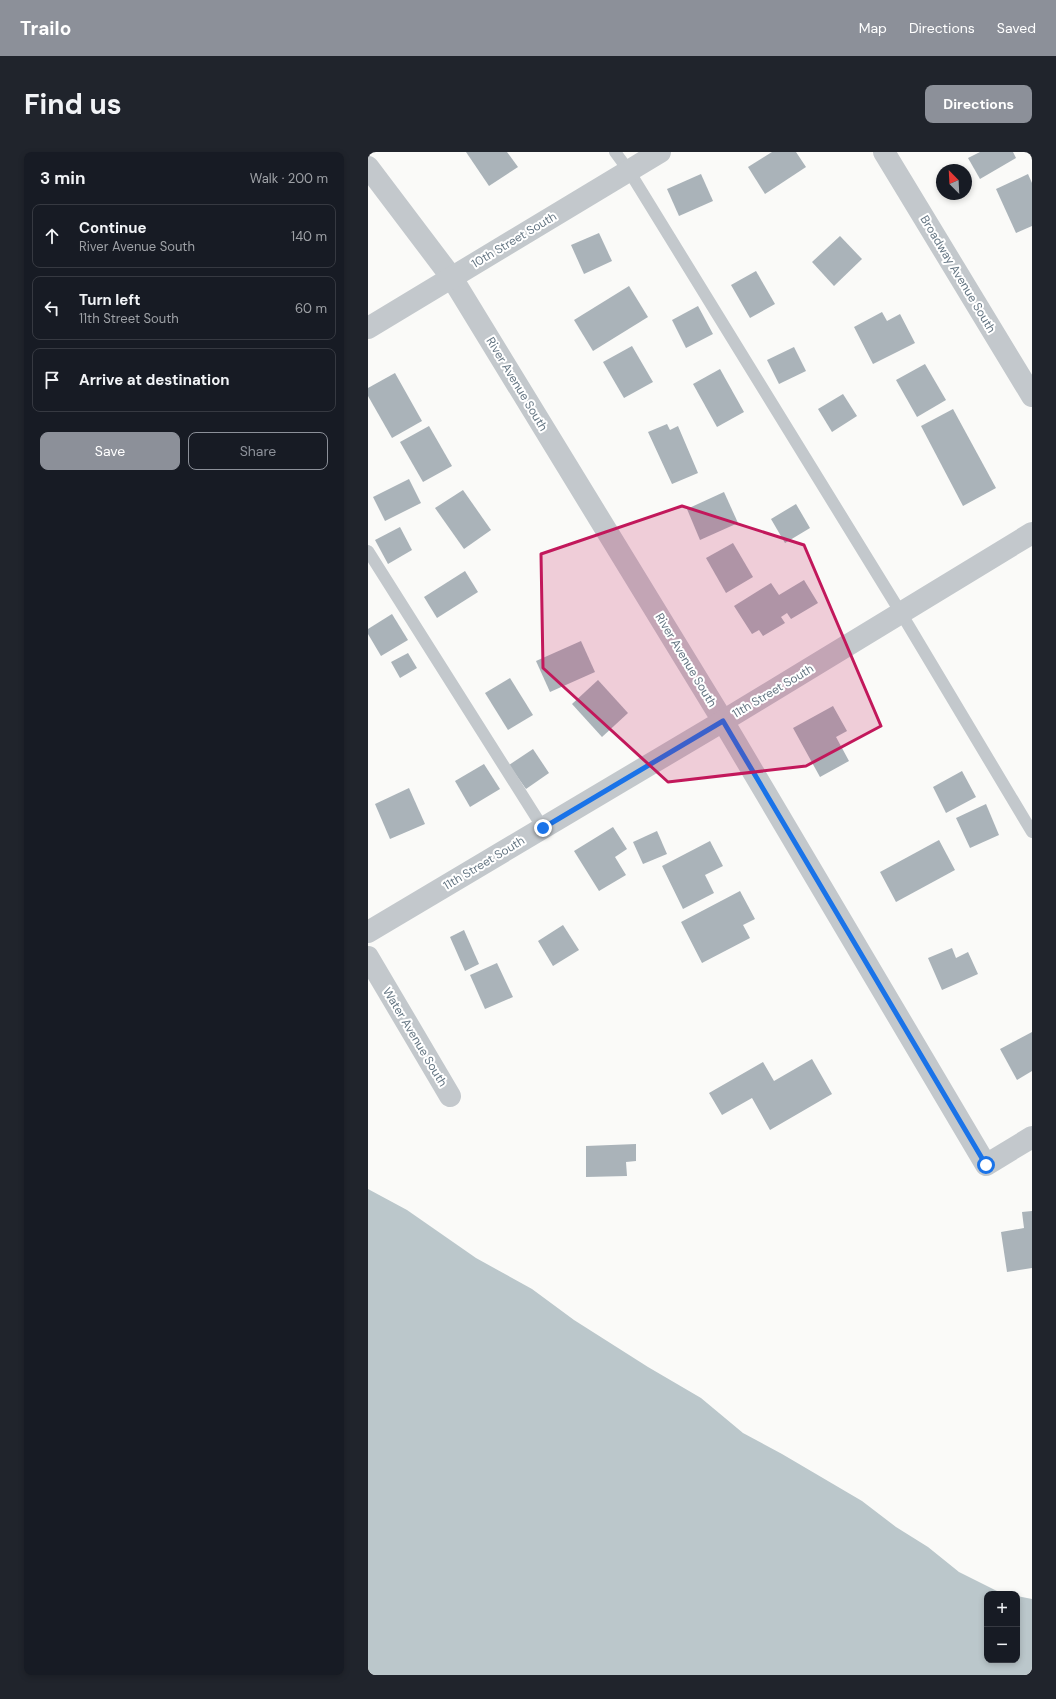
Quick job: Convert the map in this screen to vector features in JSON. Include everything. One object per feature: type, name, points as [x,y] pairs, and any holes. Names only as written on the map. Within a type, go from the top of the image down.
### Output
[{"type":"street","name":"10th Street South","points":[[368,328],[660,152]]},
{"type":"street","name":"Broadway Avenue South","points":[[884,152],[1032,396]]},
{"type":"street","name":"River Avenue South","points":[[368,167],[452,278],[723,721],[986,1165],[1032,1137]]},
{"type":"street","name":"11th Street South","points":[[368,932],[723,721],[1032,533]]},
{"type":"street","name":"Water Avenue South","points":[[368,957],[450,1096]]},
{"type":"lane","points":[[614,152],[629,171],[901,613],[1032,832]]},
{"type":"lane","points":[[368,551],[543,828]]},
{"type":"highlighted area","points":[[682,506],[804,545],[881,726],[806,766],[668,782],[543,668],[541,554]]},
{"type":"shaded area","points":[[368,1189],[407,1210],[476,1258],[532,1289],[574,1320],[648,1367],[701,1398],[743,1433],[862,1501],[896,1527],[928,1547],[959,1572],[997,1591],[984,1591],[984,1663],[1020,1663],[1020,1597],[1032,1599],[1032,1675],[368,1675]]},
{"type":"building","points":[[466,152],[507,152],[518,167],[489,186]]},
{"type":"building","points":[[772,152],[796,152],[806,167],[765,194],[748,167]]},
{"type":"building","points":[[980,152],[1013,152],[1016,158],[980,179],[968,158]]},
{"type":"building","points":[[701,174],[713,201],[679,216],[667,189]]},
{"type":"building","points":[[1028,174],[1032,183],[1032,226],[1016,233],[996,189]]},
{"type":"building","points":[[599,233],[612,261],[584,274],[571,245]]},
{"type":"building","points":[[840,236],[862,259],[834,286],[812,262]]},
{"type":"building","points":[[756,271],[775,304],[750,318],[731,285]]},
{"type":"building","points":[[629,286],[648,317],[593,351],[574,320]]},
{"type":"building","points":[[698,306],[713,334],[686,348],[672,320]]},
{"type":"building","points":[[882,312],[887,321],[900,314],[915,343],[873,364],[854,327]]},
{"type":"building","points":[[632,346],[653,382],[624,398],[603,362]]},
{"type":"building","points":[[794,347],[806,371],[779,384],[767,360]]},
{"type":"building","points":[[925,364],[946,400],[917,417],[896,380]]},
{"type":"building","points":[[720,369],[744,412],[717,427],[693,384]]},
{"type":"building","points":[[395,373],[422,421],[392,438],[368,396],[368,388]]},
{"type":"building","points":[[843,394],[857,416],[832,432],[818,409]]},
{"type":"building","points":[[953,409],[996,488],[963,506],[921,426]]},
{"type":"building","points":[[667,424],[670,430],[678,426],[698,473],[672,484],[648,432]]},
{"type":"building","points":[[429,426],[452,466],[423,482],[400,442]]},
{"type":"building","points":[[409,479],[421,503],[385,521],[373,497]]},
{"type":"building","points":[[463,490],[491,530],[464,549],[435,508]]},
{"type":"building","points":[[724,492],[738,523],[700,540],[687,509]]},
{"type":"building","points":[[796,504],[810,528],[785,543],[771,519]]},
{"type":"building","points":[[400,527],[412,550],[388,564],[375,540]]},
{"type":"building","points":[[733,543],[753,577],[726,593],[706,558]]},
{"type":"building","points":[[465,571],[478,592],[437,618],[424,597]]},
{"type":"building","points":[[804,580],[818,603],[791,619],[787,613],[781,617],[785,623],[763,636],[759,630],[752,634],[734,606],[771,583],[779,595]]},
{"type":"building","points":[[392,614],[408,640],[381,656],[368,634],[368,629]]},
{"type":"building","points":[[581,641],[595,672],[550,692],[536,661]]},
{"type":"building","points":[[408,653],[417,668],[400,678],[391,662]]},
{"type":"building","points":[[510,678],[533,715],[508,730],[485,693]]},
{"type":"building","points":[[598,680],[628,713],[602,737],[572,704]]},
{"type":"building","points":[[833,706],[847,731],[836,737],[849,761],[820,777],[793,728]]},
{"type":"building","points":[[533,749],[549,773],[526,789],[509,765]]},
{"type":"building","points":[[484,764],[500,789],[470,807],[455,781]]},
{"type":"building","points":[[962,771],[976,797],[946,813],[933,787]]},
{"type":"building","points":[[409,788],[425,824],[390,839],[375,804]]},
{"type":"building","points":[[986,804],[999,835],[970,848],[956,818]]},
{"type":"building","points":[[613,827],[627,849],[615,857],[626,875],[599,891],[574,851]]},
{"type":"building","points":[[657,831],[667,854],[643,864],[633,842]]},
{"type":"building","points":[[939,840],[955,870],[896,902],[880,872]]},
{"type":"building","points":[[710,841],[723,866],[705,875],[714,893],[683,909],[662,866]]},
{"type":"building","points":[[740,891],[755,919],[743,925],[750,938],[702,963],[681,922]]},
{"type":"building","points":[[563,925],[579,950],[553,966],[538,941]]},
{"type":"building","points":[[464,930],[479,964],[465,971],[450,937]]},
{"type":"building","points":[[952,948],[956,958],[968,952],[978,974],[942,990],[928,958]]},
{"type":"building","points":[[497,963],[513,997],[485,1009],[470,975]]},
{"type":"building","points":[[1032,1032],[1032,1071],[1017,1080],[1000,1049]]},
{"type":"building","points":[[812,1059],[832,1094],[770,1130],[752,1098],[722,1115],[709,1093],[763,1062],[774,1081]]},
{"type":"building","points":[[636,1144],[636,1161],[626,1162],[627,1176],[586,1177],[586,1146]]},
{"type":"building","points":[[1032,1211],[1032,1268],[1007,1272],[1001,1232],[1024,1228],[1022,1212]]},
{"type":"route","points":[[543,828],[723,721],[986,1165]]}]
